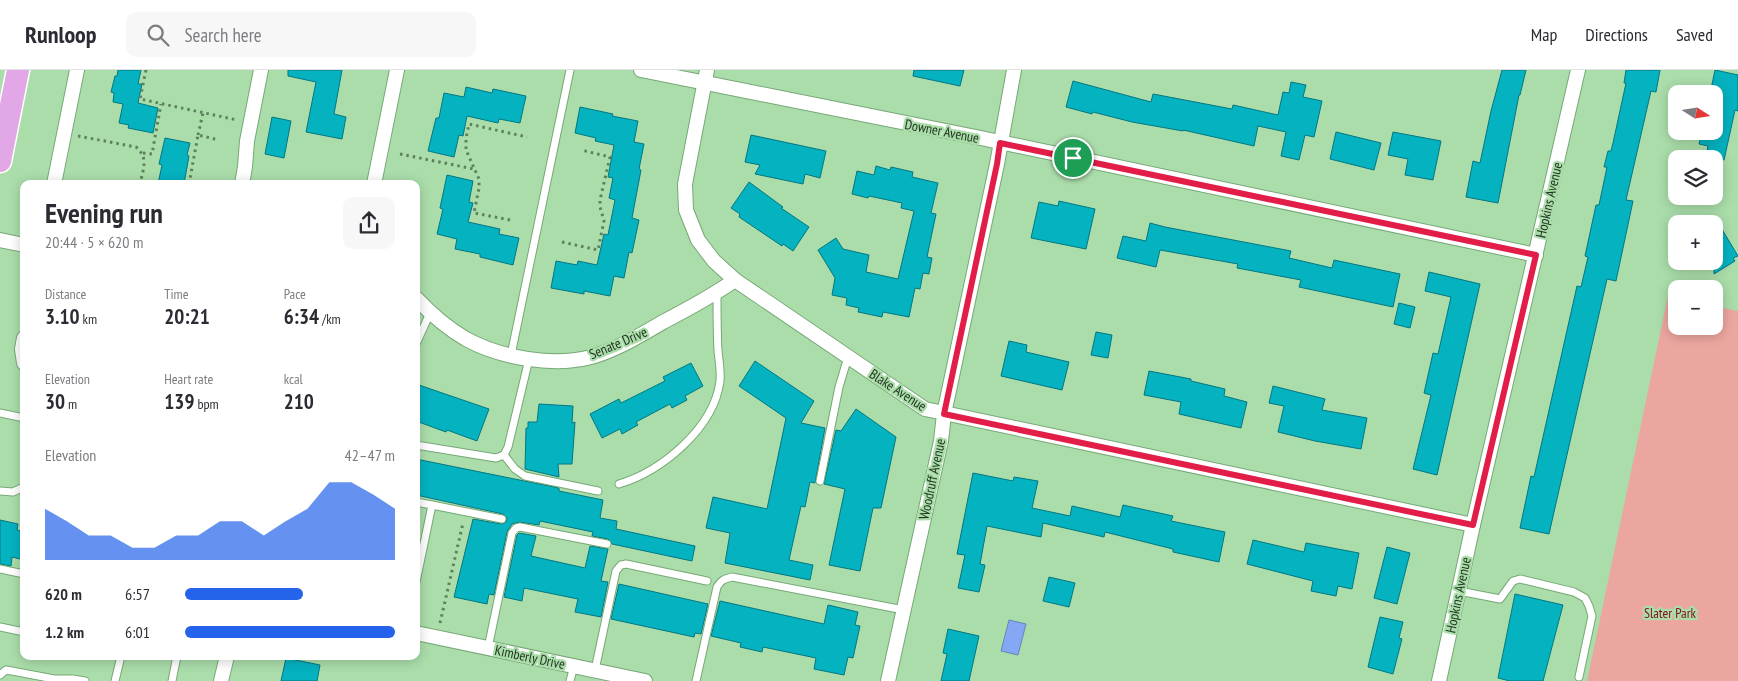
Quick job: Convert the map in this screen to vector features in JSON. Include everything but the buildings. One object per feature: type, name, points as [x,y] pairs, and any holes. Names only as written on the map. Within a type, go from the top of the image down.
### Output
[{"type":"main road","points":[[0,161],[18,70]]},
{"type":"street","points":[[55,180],[77,70]]},
{"type":"street","points":[[243,180],[250,122],[261,70]]},
{"type":"street","points":[[375,180],[396,70]]},
{"type":"street","name":"Downer Avenue","points":[[641,70],[706,76],[1000,143],[1536,255]]},
{"type":"street","name":"Woodruff Avenue","points":[[888,681],[941,441],[944,414],[997,164],[1014,70]]},
{"type":"street","name":"Hopkins Avenue","points":[[1439,681],[1578,70]]},
{"type":"street","name":"Blake Avenue","points":[[706,76],[685,184],[686,210],[698,240],[714,261],[735,280],[925,409],[1473,525]]},
{"type":"street","points":[[0,240],[20,244]]},
{"type":"street","name":"Senate Drive","points":[[420,302],[449,328],[468,340],[511,355],[529,359],[566,361],[592,356],[633,339],[717,293],[735,280]]},
{"type":"street","name":"Kimberly Drive","points":[[420,634],[595,670],[627,679],[645,681]]},
{"type":"street","points":[[221,681],[225,660]]},
{"type":"lane","points":[[511,355],[570,70]]},
{"type":"lane","points":[[619,484],[636,478],[665,461],[695,432],[711,411],[720,382],[717,293]]},
{"type":"lane","points":[[420,335],[430,313]]},
{"type":"lane","points":[[820,481],[839,387],[848,357]]},
{"type":"lane","points":[[420,446],[496,458],[504,454],[508,447],[529,359]]},
{"type":"lane","points":[[0,413],[20,417]]},
{"type":"lane","points":[[504,454],[515,469],[525,476],[598,491]]},
{"type":"lane","points":[[0,491],[13,492],[20,489]]},
{"type":"lane","points":[[420,503],[502,519]]},
{"type":"lane","points":[[420,563],[432,506]]},
{"type":"lane","points":[[488,648],[512,533],[516,528],[520,527],[607,544]]},
{"type":"lane","points":[[595,670],[616,571],[621,565],[626,564],[707,581]]},
{"type":"lane","points":[[0,569],[20,573]]},
{"type":"lane","points":[[696,681],[717,588],[720,581],[726,578],[732,577],[904,610]]},
{"type":"lane","points":[[1459,591],[1500,599],[1513,581],[1520,579],[1574,592],[1584,598],[1592,616],[1579,677]]},
{"type":"lane","points":[[0,627],[20,631]]},
{"type":"lane","points":[[115,681],[120,660]]},
{"type":"lane","points":[[172,681],[176,660]]},
{"type":"lane","points":[[570,681],[574,666]]},
{"type":"lane","points":[[0,675],[6,670],[54,679],[85,681]]},
{"type":"path","points":[[146,70],[140,99],[250,122]]},
{"type":"path","points":[[142,153],[152,154],[161,104]]},
{"type":"path","points":[[190,180],[203,112]]},
{"type":"path","points":[[510,220],[474,213],[480,188],[479,179],[466,150],[466,138],[469,124],[527,137]]},
{"type":"path","points":[[75,135],[136,147],[142,153],[144,162],[141,180]]},
{"type":"path","points":[[198,135],[219,140]]},
{"type":"path","points":[[562,242],[598,250],[604,221],[600,200],[610,157],[581,150]]},
{"type":"path","points":[[400,154],[474,169]]},
{"type":"path","points":[[436,637],[466,512]]},
{"type":"green space","name":"Slater Park","points":[[1668,296],[1668,335],[1723,335],[1723,308],[1738,311],[1738,681],[1587,681]]},
{"type":"water","points":[[1009,620],[1026,624],[1018,655],[1001,651]]},
{"type":"route","points":[[1000,143],[1073,158],[1536,255],[1473,525],[944,414],[950,393],[1000,143]]}]
